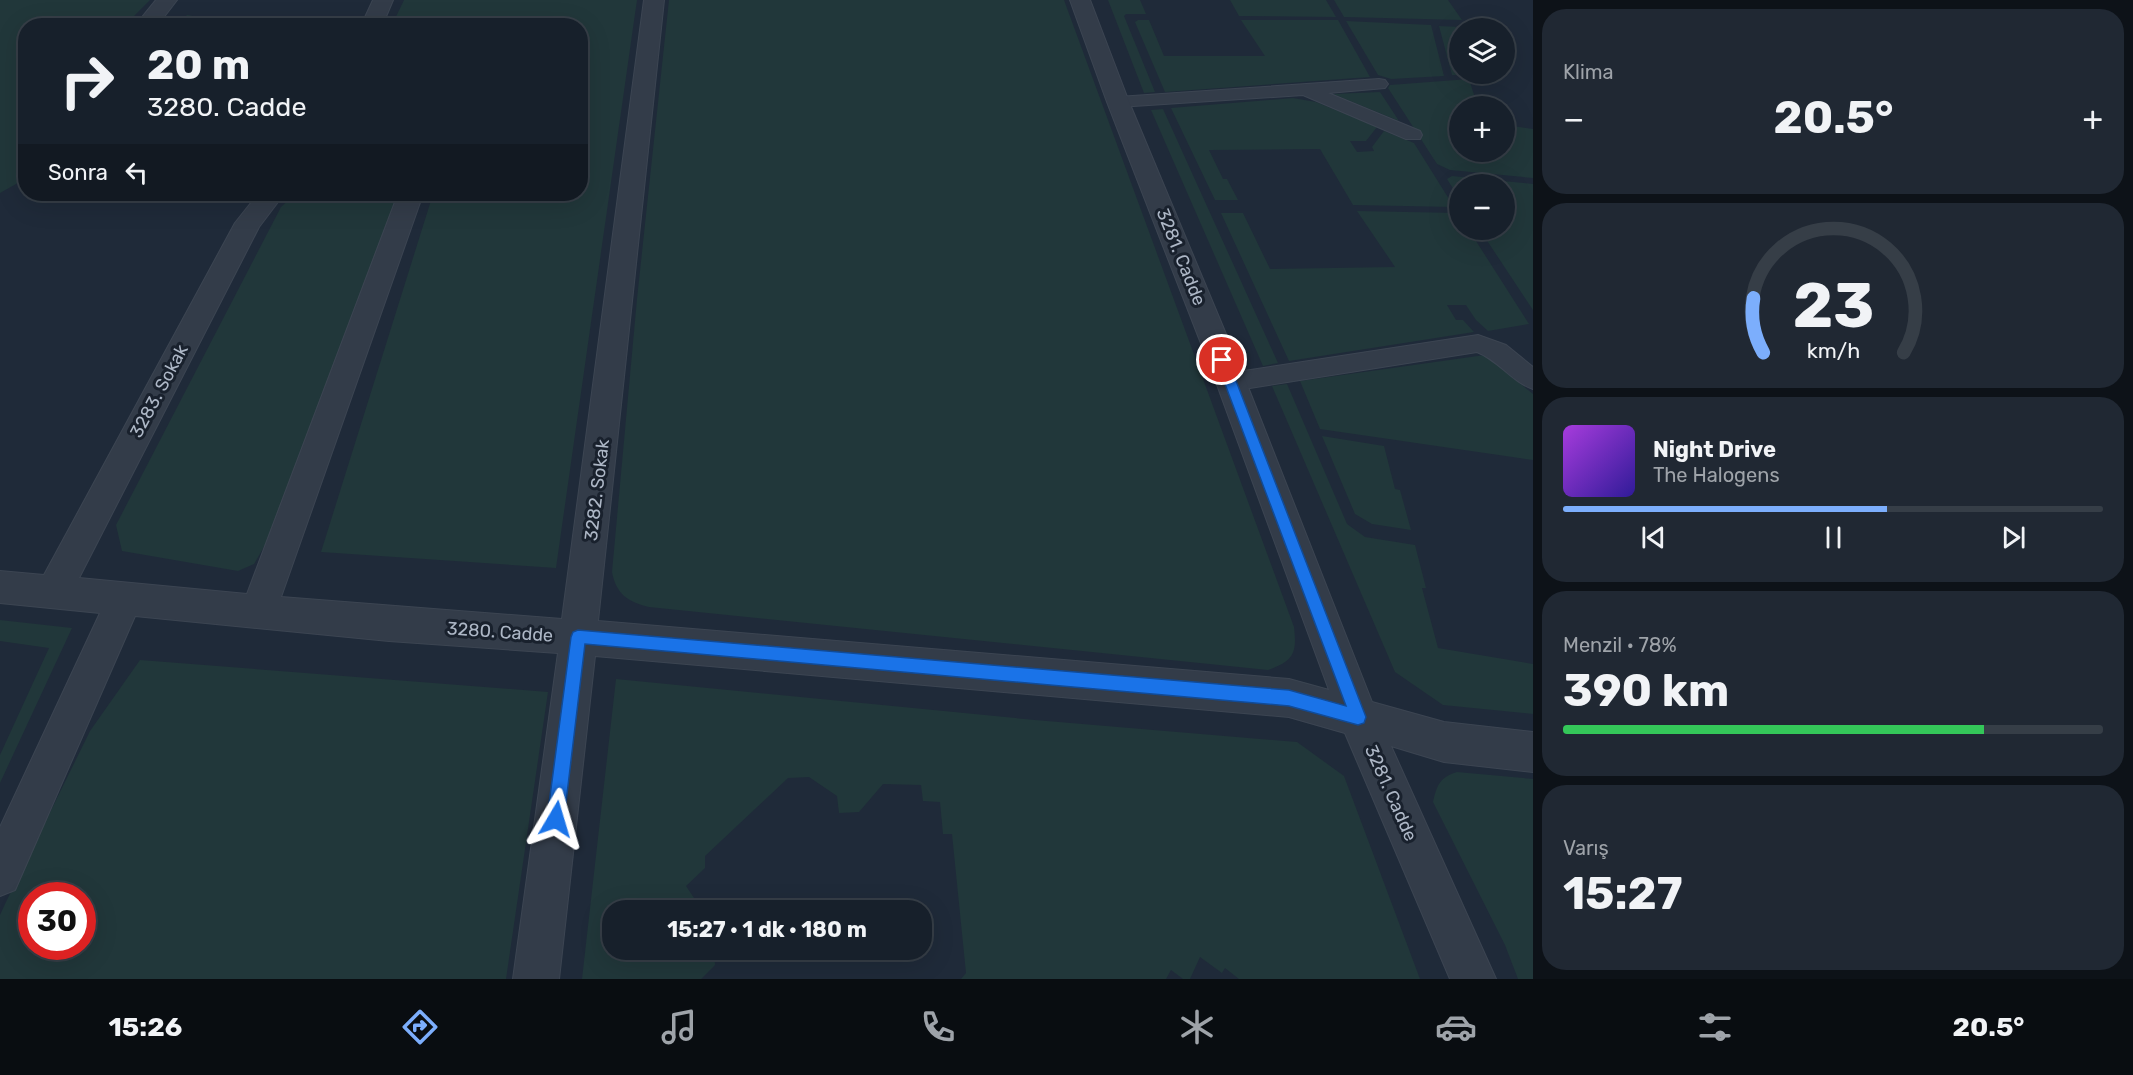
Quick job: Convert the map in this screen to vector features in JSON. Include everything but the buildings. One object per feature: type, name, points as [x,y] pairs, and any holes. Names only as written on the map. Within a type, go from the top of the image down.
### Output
[{"type":"street","points":[[152,18],[167,0]]},
{"type":"street","points":[[375,18],[383,0]]},
{"type":"street","name":"3282. Sokak","points":[[536,979],[624,267],[654,0]]},
{"type":"street","name":"3281. Cadde","points":[[1080,0],[1118,102],[1231,382],[1358,717],[1473,979]]},
{"type":"street","name":"3283. Sokak","points":[[53,593],[248,223],[265,201]]},
{"type":"street","points":[[258,612],[408,201]]},
{"type":"street","name":"3280. Cadde","points":[[0,587],[389,624],[578,637],[1289,698],[1444,742],[1533,752]]},
{"type":"street","points":[[0,875],[125,599]]},
{"type":"lane","points":[[1118,102],[1379,84]]},
{"type":"lane","points":[[1303,89],[1413,135]]},
{"type":"lane","points":[[1231,382],[1478,343],[1498,351],[1533,380]]},
{"type":"green space","points":[[0,0],[150,0],[132,18],[18,18],[18,183],[0,193]]},
{"type":"green space","points":[[404,0],[637,0],[556,568],[321,552],[431,201],[588,201],[588,18],[395,18]]},
{"type":"green space","points":[[669,0],[1064,0],[1294,627],[1294,650],[1288,659],[1268,670],[649,607],[635,603],[624,596],[612,572],[637,299]]},
{"type":"green space","points":[[1108,0],[1140,0],[1146,14],[1126,14],[1124,16],[1155,92],[1144,93]]},
{"type":"green space","points":[[1230,0],[1326,0],[1336,17],[1239,16]]},
{"type":"green space","points":[[1334,0],[1448,0],[1461,18],[1449,20],[1344,17]]},
{"type":"green space","points":[[187,15],[204,18],[184,18]]},
{"type":"green space","points":[[1149,20],[1164,56],[1265,56],[1241,20],[1338,20],[1370,77],[1165,92],[1135,22]]},
{"type":"green space","points":[[1346,21],[1431,25],[1444,76],[1391,79],[1378,75]]},
{"type":"green space","points":[[1439,26],[1449,26],[1449,64]]},
{"type":"green space","points":[[1449,81],[1449,84],[1471,84],[1474,96],[1449,96],[1449,162],[1515,162],[1515,126],[1533,129],[1533,178],[1515,176],[1515,174],[1450,170],[1437,164],[1388,88],[1390,85]]},
{"type":"green space","points":[[1380,92],[1399,121],[1333,94]]},
{"type":"green space","points":[[1293,98],[1316,102],[1377,127],[1366,141],[1350,141],[1357,152],[1374,151],[1372,147],[1384,131],[1414,143],[1449,199],[1449,207],[1353,205],[1320,149],[1209,150],[1223,179],[1227,179],[1238,200],[1215,200],[1171,108]]},
{"type":"green space","points":[[1163,109],[1278,363],[1263,366],[1151,110]]},
{"type":"green space","points":[[1515,182],[1533,184],[1533,310],[1487,240],[1515,240]]},
{"type":"green space","points":[[287,201],[395,201],[272,533],[254,564],[238,571],[122,551],[116,525],[281,207]]},
{"type":"green space","points":[[1357,211],[1449,213],[1449,240],[1475,240],[1529,324],[1488,331],[1476,320],[1466,305],[1447,305],[1456,320],[1463,320],[1474,332],[1289,361],[1221,213],[1243,213],[1270,269],[1395,267]]},
{"type":"green space","points":[[1485,355],[1533,394],[1533,460],[1320,429],[1300,381]]},
{"type":"green space","points":[[1287,384],[1347,524],[1365,537],[1415,545],[1426,588],[1422,588],[1438,648],[1533,664],[1533,714],[1443,705],[1395,672],[1272,386]]},
{"type":"green space","points":[[1322,436],[1384,446],[1395,489],[1400,490],[1411,530],[1372,524],[1355,514]]},
{"type":"green space","points":[[0,620],[72,628],[0,783],[0,755],[49,648],[0,641]]},
{"type":"green space","points":[[140,660],[548,692],[506,979],[0,979],[0,915],[90,731]]},
{"type":"green space","points":[[616,679],[1035,720],[1297,742],[1344,776],[1420,979],[1239,979],[1225,968],[1222,973],[1200,957],[1190,979],[1183,979],[1171,970],[1166,979],[961,979],[966,973],[952,834],[943,834],[940,802],[923,801],[921,785],[883,784],[859,812],[839,813],[837,796],[809,777],[788,778],[705,856],[705,868],[686,886],[694,898],[692,900],[602,900],[602,960],[715,960],[715,965],[701,979],[582,979]]},
{"type":"green space","points":[[1457,772],[1533,779],[1533,979],[1518,979],[1505,945],[1433,802],[1440,782]]},
{"type":"route","points":[[556,819],[578,637],[1289,698],[1358,717],[1222,360]]}]
